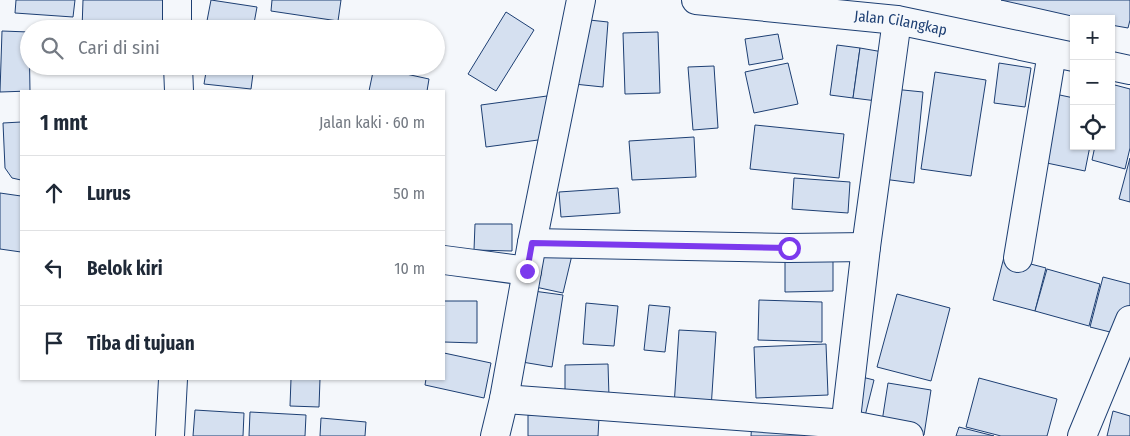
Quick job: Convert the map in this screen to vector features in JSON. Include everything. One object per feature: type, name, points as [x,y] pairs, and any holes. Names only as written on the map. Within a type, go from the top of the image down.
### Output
[{"type":"street","points":[[177,0],[177,20]]},
{"type":"street","points":[[494,436],[504,399],[532,243],[581,0]]},
{"type":"street","name":"Jalan Cilangkap","points":[[696,0],[854,7],[897,20],[1063,55]]},
{"type":"street","points":[[845,430],[866,247],[897,20]]},
{"type":"street","points":[[1018,258],[1063,55]]},
{"type":"street","points":[[1115,67],[1130,70]]},
{"type":"street","points":[[178,75],[179,90]]},
{"type":"street","points":[[532,243],[789,248],[866,247]]},
{"type":"street","points":[[445,260],[527,271]]},
{"type":"street","points":[[1082,436],[1130,320]]},
{"type":"street","points":[[170,436],[173,380]]},
{"type":"street","points":[[504,399],[909,436]]},
{"type":"building","points":[[16,0],[75,0],[73,17],[15,13]]},
{"type":"building","points":[[83,0],[164,0],[163,20],[82,20]]},
{"type":"building","points":[[211,0],[257,7],[255,20],[207,20]]},
{"type":"building","points":[[272,0],[341,0],[338,20],[271,11]]},
{"type":"building","points":[[1001,0],[1130,0],[1128,28],[1115,26],[1115,15],[1070,16]]},
{"type":"building","points":[[506,12],[534,30],[496,91],[468,74]]},
{"type":"building","points":[[580,19],[608,22],[603,87],[574,84]]},
{"type":"building","points":[[2,31],[20,32],[20,75],[30,75],[30,90],[0,92]]},
{"type":"building","points":[[658,32],[660,93],[625,94],[623,33]]},
{"type":"building","points":[[778,34],[783,59],[749,65],[745,39]]},
{"type":"building","points":[[837,45],[860,48],[853,98],[830,95]]},
{"type":"building","points":[[860,48],[883,52],[877,101],[853,98]]},
{"type":"building","points":[[788,63],[798,104],[754,113],[745,72]]},
{"type":"building","points":[[999,63],[1031,68],[1025,107],[994,103]]},
{"type":"building","points":[[714,66],[718,128],[693,130],[688,67]]},
{"type":"building","points":[[935,72],[986,80],[971,176],[921,169]]},
{"type":"building","points":[[206,75],[253,75],[251,89],[204,84]]},
{"type":"building","points":[[372,75],[411,75],[429,79],[427,90],[369,90]]},
{"type":"building","points":[[1115,85],[1130,89],[1130,148],[1125,169],[1092,160],[1094,150],[1115,150]]},
{"type":"building","points":[[893,89],[923,92],[914,183],[883,179]]},
{"type":"building","points":[[1055,94],[1070,97],[1070,150],[1089,150],[1085,171],[1042,162]]},
{"type":"building","points":[[547,96],[553,138],[486,147],[481,105]]},
{"type":"building","points":[[20,122],[20,180],[12,178],[5,168],[3,123]]},
{"type":"building","points":[[755,125],[844,134],[839,178],[750,169]]},
{"type":"building","points":[[694,137],[696,177],[632,180],[629,141]]},
{"type":"building","points":[[1130,158],[1130,202],[1119,199]]},
{"type":"building","points":[[794,178],[850,182],[848,213],[792,209]]},
{"type":"building","points":[[618,188],[620,213],[561,217],[559,192]]},
{"type":"building","points":[[0,193],[20,196],[20,252],[0,249]]},
{"type":"building","points":[[475,224],[512,224],[512,251],[474,250]]},
{"type":"building","points":[[540,248],[572,255],[563,293],[531,286]]},
{"type":"building","points":[[785,252],[833,252],[833,291],[785,292]]},
{"type":"building","points":[[1004,257],[1046,268],[1035,311],[993,300]]},
{"type":"building","points":[[1047,269],[1100,284],[1089,326],[1035,311]]},
{"type":"building","points":[[1103,277],[1130,284],[1130,305],[1122,335],[1090,327]]},
{"type":"building","points":[[526,290],[563,295],[552,367],[516,361]]},
{"type":"building","points":[[897,294],[950,308],[931,381],[877,367]]},
{"type":"building","points":[[759,300],[822,302],[822,342],[758,340]]},
{"type":"building","points":[[445,301],[477,301],[477,343],[445,342]]},
{"type":"building","points":[[586,303],[618,306],[614,346],[583,344]]},
{"type":"building","points":[[649,305],[670,307],[665,352],[644,350]]},
{"type":"building","points":[[679,330],[716,332],[711,409],[674,406]]},
{"type":"building","points":[[826,344],[828,395],[756,398],[754,347]]},
{"type":"building","points":[[445,353],[491,363],[484,398],[425,385],[426,380],[445,380]]},
{"type":"building","points":[[608,364],[609,397],[565,397],[565,365]]},
{"type":"building","points":[[862,377],[874,380],[864,420],[852,417]]},
{"type":"building","points":[[979,378],[1057,399],[1047,436],[1001,436],[966,427]]},
{"type":"building","points":[[291,380],[320,380],[319,407],[290,406]]},
{"type":"building","points":[[888,383],[931,390],[924,435],[881,428]]},
{"type":"building","points":[[195,410],[244,413],[243,436],[193,436]]},
{"type":"building","points":[[1113,411],[1130,416],[1130,436],[1107,436]]},
{"type":"building","points":[[250,412],[306,415],[305,436],[249,436]]},
{"type":"building","points":[[528,415],[599,417],[598,436],[528,436]]},
{"type":"building","points":[[321,418],[366,422],[365,436],[320,436]]},
{"type":"building","points":[[752,421],[820,428],[819,436],[751,436]]},
{"type":"building","points":[[959,427],[994,436],[956,436]]},
{"type":"route","points":[[527,271],[532,243],[789,248]]}]
